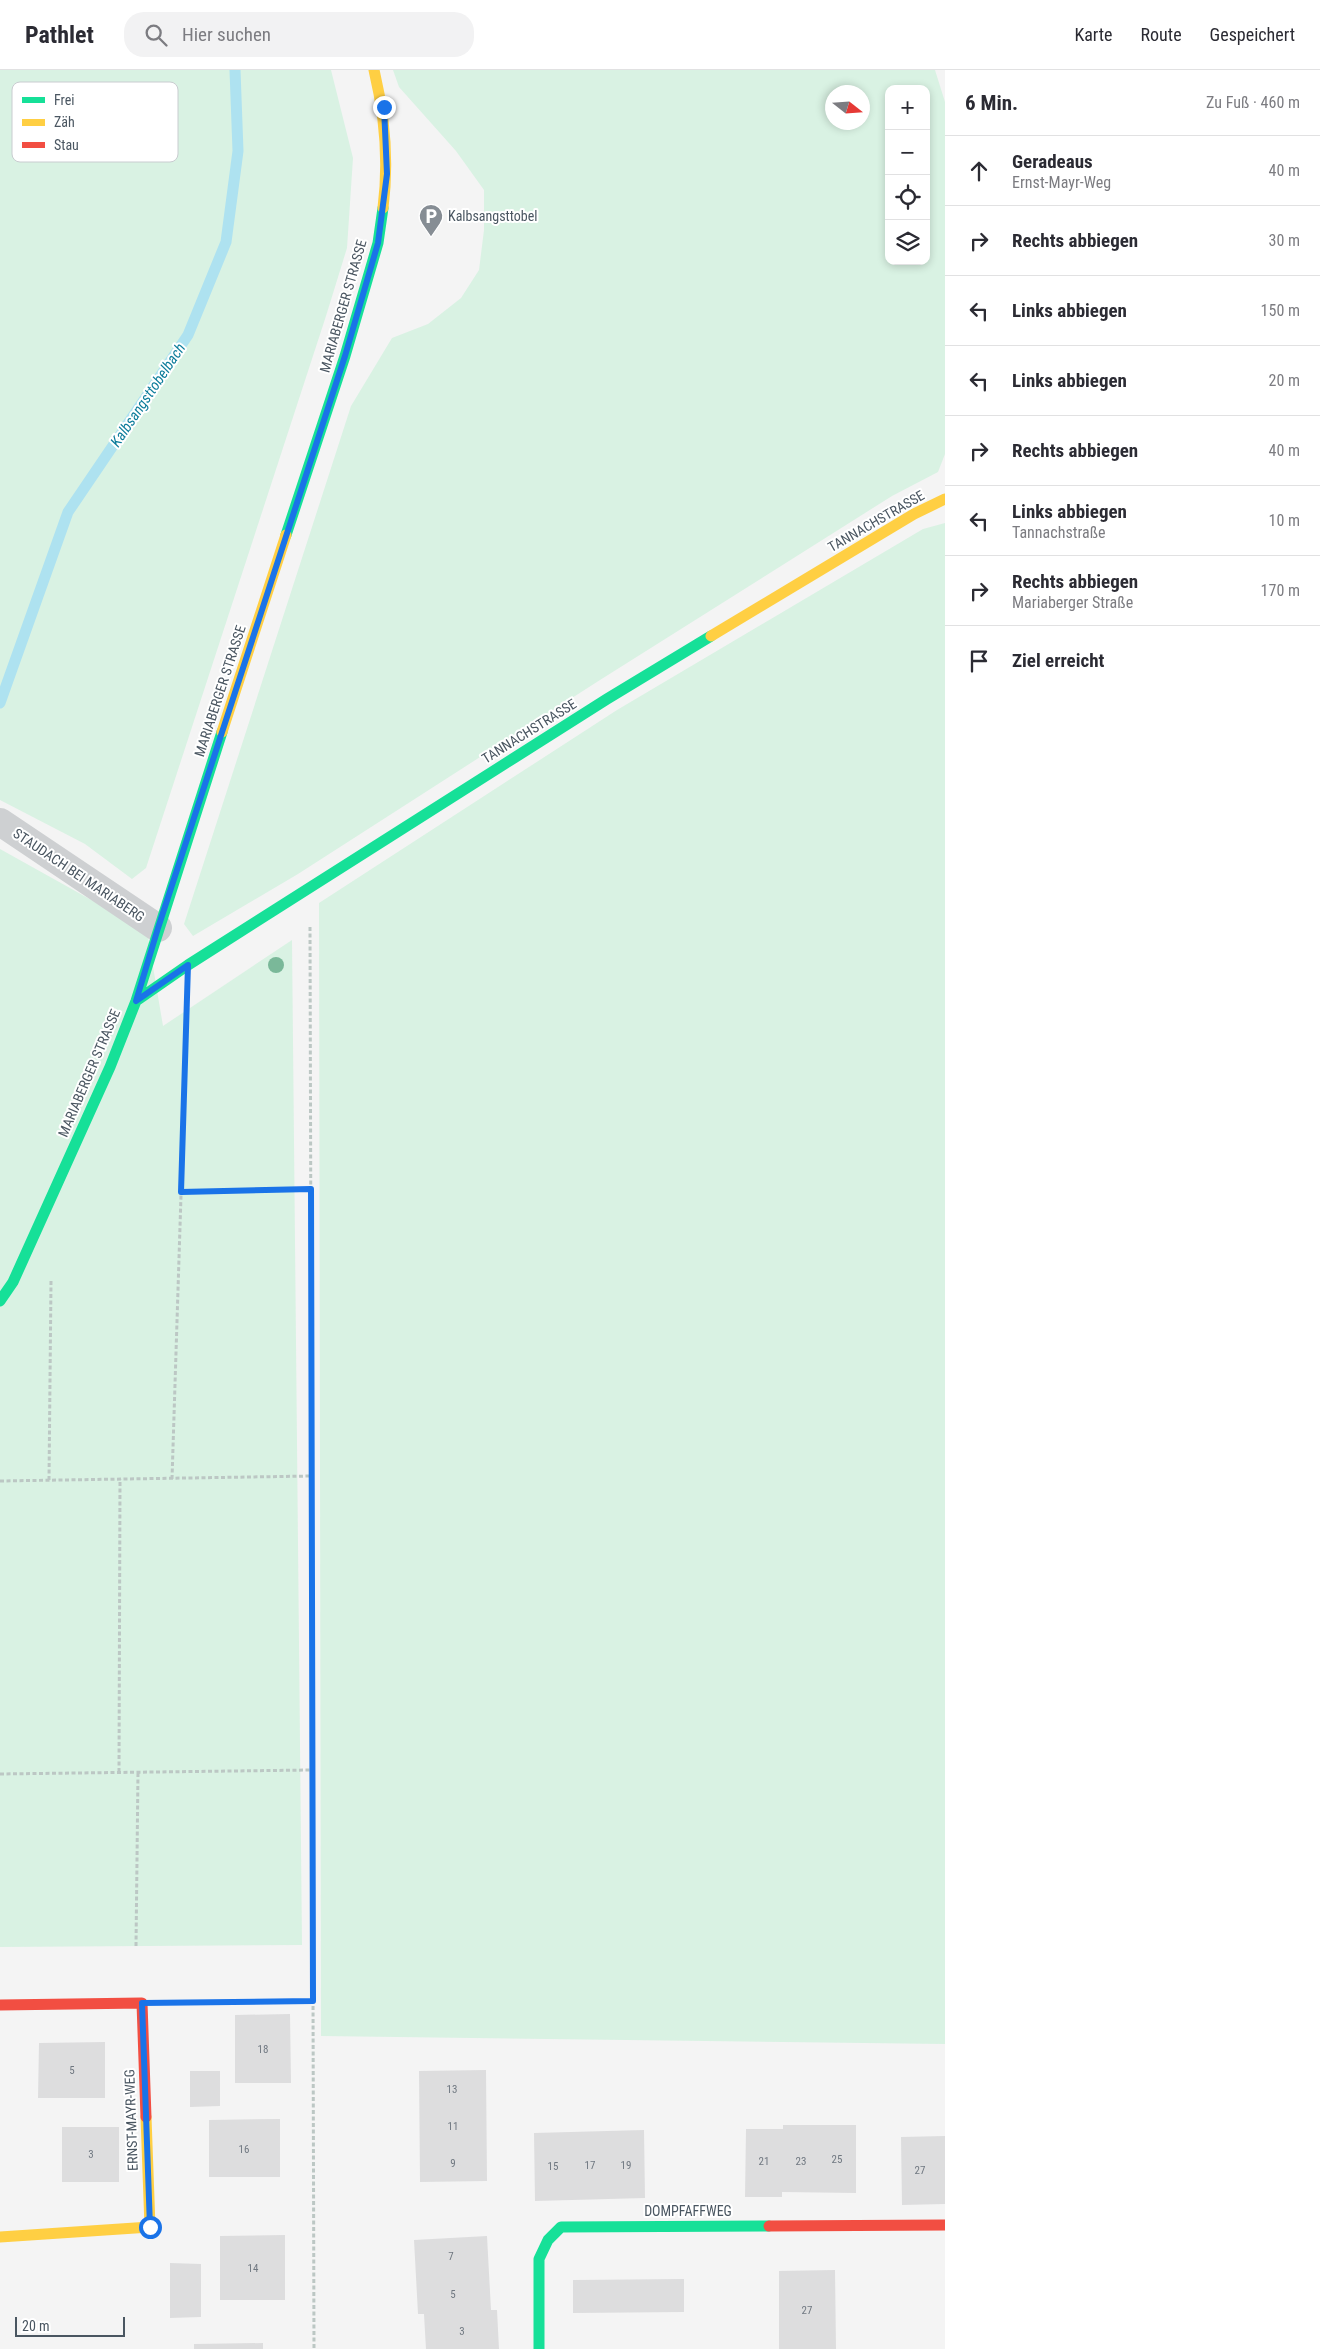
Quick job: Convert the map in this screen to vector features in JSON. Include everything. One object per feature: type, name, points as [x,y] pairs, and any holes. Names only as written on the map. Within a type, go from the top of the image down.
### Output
[{"type":"street","name":"MARIABERGER STRASSE","points":[[0,1301],[13,1282],[25,1256],[110,1067],[136,1001],[158,928],[345,356],[378,243],[387,174],[384,107],[374,70]]},
{"type":"street","name":"TANNACHSTRASSE","points":[[136,1001],[188,965],[607,699],[914,514],[945,499]]},
{"type":"street","name":"STAUDACH BEI MARIABERG","points":[[0,822],[158,928]]},
{"type":"street","points":[[0,2006],[142,2003]]},
{"type":"street","name":"ERNST-MAYR-WEG","points":[[0,2237],[150,2227],[142,2003]]},
{"type":"street","name":"DOMPFAFFWEG","points":[[538,2349],[539,2259],[548,2240],[561,2227],[945,2225]]},
{"type":"path","points":[[310,888],[314,2349]]},
{"type":"path","points":[[172,1478],[188,965]]},
{"type":"path","points":[[181,1192],[311,1189]]},
{"type":"path","points":[[49,1480],[51,1276]]},
{"type":"path","points":[[0,1481],[312,1476]]},
{"type":"path","points":[[120,1479],[120,1772]]},
{"type":"path","points":[[0,1774],[312,1770]]},
{"type":"path","points":[[136,1946],[138,1772]]},
{"type":"path","points":[[142,2003],[313,2001]]},
{"type":"green space","points":[[0,70],[331,70],[353,158],[347,248],[146,868],[132,879],[85,844],[0,800]]},
{"type":"green space","points":[[393,70],[935,70],[945,102],[945,454],[938,472],[892,496],[600,680],[298,874],[193,936],[184,924],[351,406],[392,338],[428,324],[461,298],[479,270],[484,230],[484,190],[456,151],[399,87]]},
{"type":"green space","points":[[945,523],[945,2044],[321,2036],[319,903],[617,710],[923,529]]},
{"type":"green space","points":[[0,849],[147,931],[163,1026],[292,940],[302,1945],[0,1947]]},
{"type":"building","points":[[290,2014],[291,2083],[235,2083],[235,2015]]},
{"type":"building","points":[[105,2042],[105,2098],[38,2098],[39,2043]]},
{"type":"building","points":[[486,2070],[487,2181],[420,2182],[419,2071]]},
{"type":"building","points":[[190,2071],[220,2071],[220,2106],[190,2107]]},
{"type":"building","points":[[280,2119],[280,2177],[209,2177],[209,2120]]},
{"type":"building","points":[[783,2125],[856,2125],[856,2193],[782,2192],[782,2197],[745,2197],[746,2129],[783,2129]]},
{"type":"building","points":[[62,2127],[119,2127],[119,2182],[62,2182]]},
{"type":"building","points":[[644,2130],[645,2198],[535,2201],[534,2133]]},
{"type":"building","points":[[945,2136],[945,2204],[902,2205],[901,2137]]},
{"type":"building","points":[[285,2235],[285,2300],[220,2300],[220,2236]]},
{"type":"building","points":[[487,2236],[491,2310],[497,2310],[499,2349],[426,2349],[424,2314],[418,2314],[414,2240]]},
{"type":"building","points":[[170,2263],[201,2264],[201,2317],[170,2318]]},
{"type":"building","points":[[835,2270],[836,2349],[779,2349],[779,2271]]},
{"type":"building","points":[[684,2279],[684,2312],[573,2313],[573,2280]]},
{"type":"building","points":[[263,2343],[263,2349],[194,2349],[194,2344]]},
{"type":"waterway","name":"Kalbsangsttobelbach","points":[[0,703],[68,512],[188,335],[226,242],[238,151],[235,70]]},
{"type":"traffic: fast","points":[[286,535],[345,356],[378,243],[383,208]]},
{"type":"traffic: fast","points":[[136,1001],[188,965],[607,699],[711,636]]},
{"type":"traffic: fast","points":[[0,1301],[13,1282],[110,1067],[136,1001],[222,732]]},
{"type":"traffic: fast","points":[[539,2349],[539,2259],[548,2240],[561,2227],[769,2226]]},
{"type":"traffic: slow","points":[[374,70],[381,104],[385,139],[386,173],[383,208]]},
{"type":"traffic: slow","points":[[711,636],[914,514],[945,499]]},
{"type":"traffic: slow","points":[[222,732],[286,535]]},
{"type":"traffic: slow","points":[[0,2237],[150,2227],[146,2117]]},
{"type":"traffic: jam","points":[[0,2005],[142,2003],[146,2117]]},
{"type":"traffic: jam","points":[[769,2226],[945,2225]]},
{"type":"place","name":"Kalbsangsttobel","points":[[431,237]]},
{"type":"route","points":[[150,2227],[142,2003],[313,2001],[311,1189],[181,1192],[188,965],[136,1001],[158,928],[345,356],[378,243],[387,174],[384,107]]}]
